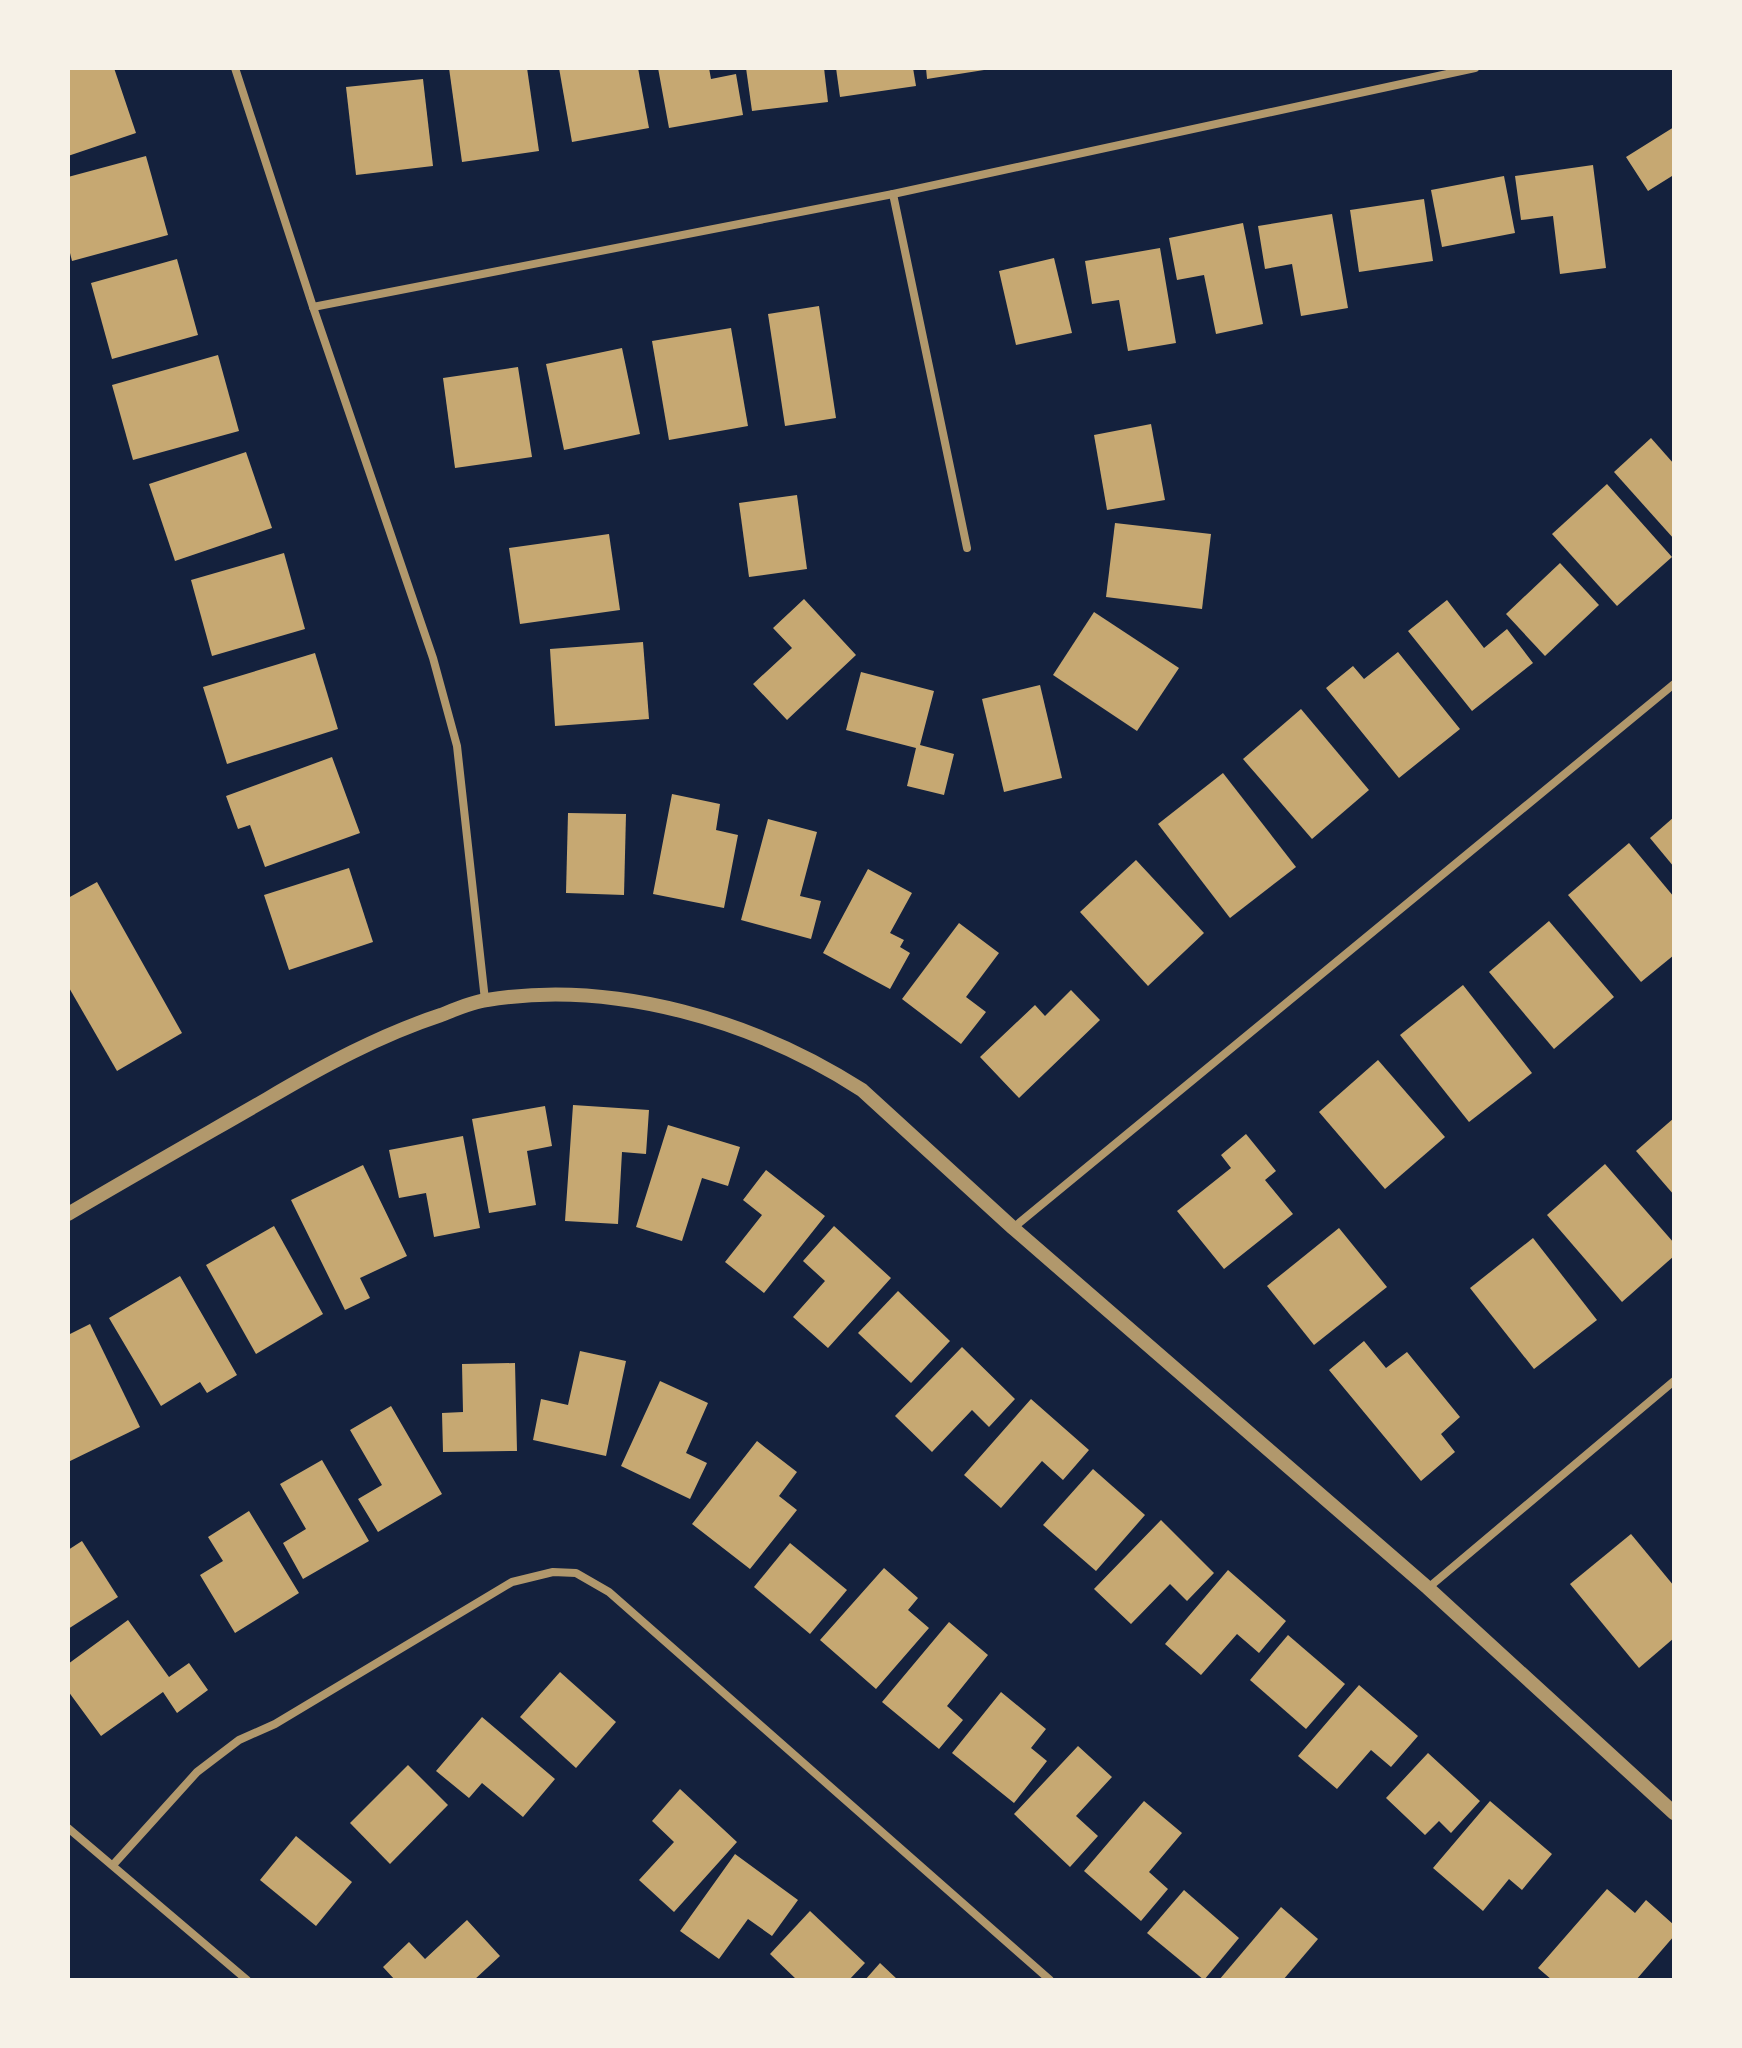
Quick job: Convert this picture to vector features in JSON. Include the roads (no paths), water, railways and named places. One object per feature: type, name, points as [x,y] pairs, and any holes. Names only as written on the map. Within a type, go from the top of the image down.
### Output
[{"type":"street","points":[[235,68],[433,658],[457,746],[485,1000]]},
{"type":"street","points":[[313,307],[893,194],[1475,68]]},
{"type":"street","points":[[893,194],[967,548]]},
{"type":"street","points":[[1013,1228],[1674,684]]},
{"type":"street","points":[[68,1214],[314,1071],[397,1029],[485,1000],[578,994],[674,1010],[724,1025],[778,1046],[862,1090],[1013,1228],[1428,1588],[1674,1813]]},
{"type":"street","points":[[1428,1588],[1674,1381]]},
{"type":"street","points":[[113,1865],[197,1772],[239,1740],[275,1724],[512,1582],[553,1572],[576,1573],[609,1592],[1050,1980]]},
{"type":"street","points":[[68,1828],[247,1980]]}]
